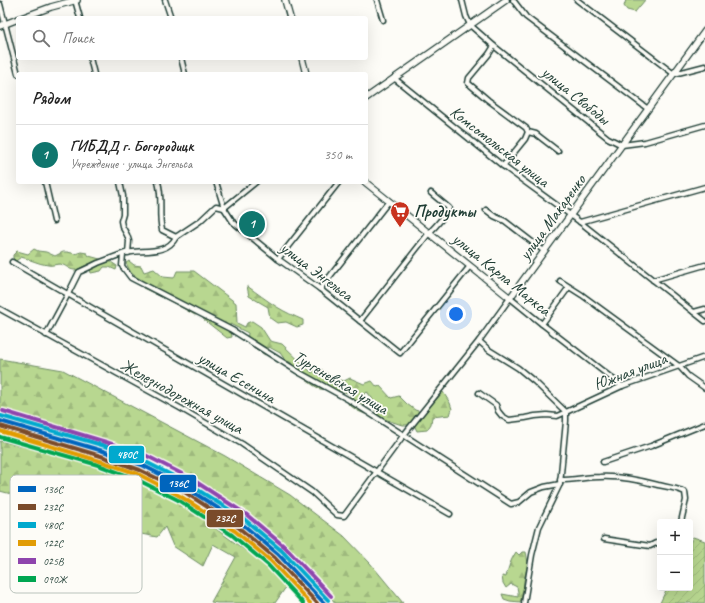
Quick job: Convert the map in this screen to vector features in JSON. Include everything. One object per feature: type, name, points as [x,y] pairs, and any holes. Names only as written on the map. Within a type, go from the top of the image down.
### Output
[{"type":"street","points":[[26,16],[76,0],[80,16]]},
{"type":"street","points":[[165,0],[169,16]]},
{"type":"street","points":[[285,0],[289,16]]},
{"type":"street","points":[[377,0],[383,20]]},
{"type":"street","name":"улица Свободы","points":[[462,0],[470,25],[608,138],[622,145]]},
{"type":"street","points":[[368,97],[506,0]]},
{"type":"street","points":[[514,0],[526,16],[648,109]]},
{"type":"street","points":[[577,0],[674,74],[705,66]]},
{"type":"street","points":[[0,4],[3,25],[17,72]]},
{"type":"street","points":[[3,25],[16,20]]},
{"type":"street","name":"улица Макаренко","points":[[344,516],[403,436],[479,341],[705,31]]},
{"type":"street","points":[[494,46],[469,78],[468,83],[526,128],[528,132],[536,134],[558,151]]},
{"type":"street","points":[[90,60],[94,72]]},
{"type":"street","points":[[182,60],[184,72]]},
{"type":"street","points":[[302,60],[306,72]]},
{"type":"street","name":"Комсомольская улица","points":[[394,78],[503,166],[580,222],[705,321]]},
{"type":"street","points":[[622,145],[645,142],[705,125]]},
{"type":"street","points":[[503,166],[525,139],[528,132]]},
{"type":"street","points":[[45,184],[54,221]]},
{"type":"street","name":"Тургеневская улица","points":[[120,184],[123,214],[121,221],[129,241],[122,266],[131,278],[232,330],[300,374],[349,400],[511,504],[519,502],[531,492],[560,482]]},
{"type":"street","points":[[159,184],[161,193],[160,215],[162,230],[176,237]]},
{"type":"street","name":"улица Энгельса","points":[[217,184],[224,208],[233,222],[278,259],[320,289],[400,354],[470,266]]},
{"type":"street","points":[[46,335],[79,272],[125,253],[155,251],[169,246],[176,237],[200,220],[216,206],[224,208],[254,184]]},
{"type":"street","points":[[278,259],[337,184]]},
{"type":"street","name":"улица Карла Маркса","points":[[368,184],[622,386]]},
{"type":"street","points":[[580,222],[705,187]]},
{"type":"street","points":[[360,321],[450,208],[431,193]]},
{"type":"street","points":[[320,289],[389,201]]},
{"type":"street","points":[[486,210],[494,216],[505,220],[544,251]]},
{"type":"street","name":"улица Есенина","points":[[12,262],[450,514]]},
{"type":"street","points":[[654,280],[705,265]]},
{"type":"street","points":[[560,281],[679,366],[688,376],[705,388]]},
{"type":"street","points":[[542,324],[570,287]]},
{"type":"street","name":"Железнодорожная улица","points":[[0,309],[180,408],[242,444],[312,492],[337,515],[344,516]]},
{"type":"street","points":[[694,312],[705,309]]},
{"type":"street","points":[[479,341],[489,350],[518,368],[566,412],[560,482],[539,526],[532,555],[524,603]]},
{"type":"street","name":"Южная улица","points":[[479,393],[496,405],[502,416],[509,420],[535,416],[557,416],[622,386],[705,357]]},
{"type":"street","points":[[603,462],[651,446],[705,424]]},
{"type":"street","points":[[560,482],[598,477],[612,477],[641,481],[677,489],[685,492],[686,500],[682,519]]},
{"type":"street","points":[[604,539],[650,546],[657,543]]},
{"type":"green space","points":[[626,0],[645,0],[635,12],[627,10],[624,6]]},
{"type":"green space","points":[[34,249],[55,256],[63,252],[75,254],[81,252],[87,253],[89,256],[111,262],[117,266],[116,270],[109,267],[104,267],[101,271],[91,273],[89,264],[75,270],[60,264],[44,264],[21,257],[16,261],[13,258],[13,255],[17,251],[28,254]]},
{"type":"green space","points":[[129,261],[134,265],[141,266],[144,272],[154,269],[163,277],[174,278],[177,271],[194,271],[236,303],[237,323],[245,327],[247,323],[252,321],[261,327],[270,341],[282,344],[312,373],[316,368],[339,380],[344,381],[350,378],[364,384],[372,381],[377,387],[380,386],[391,398],[399,396],[415,410],[425,413],[443,392],[452,409],[450,415],[432,417],[431,424],[427,430],[417,431],[414,425],[402,425],[384,419],[376,413],[372,398],[367,392],[362,396],[365,414],[358,411],[348,404],[351,394],[341,391],[320,389],[313,385],[298,374],[290,362],[286,361],[280,353],[269,347],[265,355],[247,342],[248,333],[230,324],[232,337],[227,338],[203,319],[205,313],[195,315],[143,288],[139,283],[141,280],[131,273],[126,263]]},
{"type":"green space","points":[[247,286],[277,307],[303,320],[303,325],[297,327],[286,322],[277,323],[270,318],[268,307],[249,296]]},
{"type":"green space","points":[[0,359],[63,370],[225,456],[290,495],[344,536],[370,563],[403,603],[335,603],[313,572],[253,524],[187,483],[114,450],[45,426],[0,415]]},
{"type":"green space","points":[[0,441],[99,465],[123,475],[10,475],[10,494],[0,491]]},
{"type":"green space","points":[[142,483],[159,490],[205,521],[253,556],[276,575],[286,587],[275,603],[211,602],[236,557],[213,544],[203,566],[173,546],[165,527],[157,537],[142,534]]},
{"type":"green space","points":[[693,537],[705,541],[705,603],[660,603],[666,591],[693,591]]},
{"type":"green space","points":[[516,552],[519,555],[522,552],[526,552],[528,563],[520,602],[504,599],[502,594],[518,597],[517,587],[511,584],[506,588],[503,583],[502,576],[506,577]]},
{"type":"transit line","name":"025В","points":[[3,411],[147,456],[190,478],[247,515],[285,547],[331,596]]},
{"type":"transit line","name":"480С","points":[[1,416],[105,446],[144,461],[187,483],[244,519],[282,551],[328,600]]},
{"type":"transit line","name":"136С","points":[[0,421],[103,451],[142,465],[185,487],[241,523],[278,554],[324,603]]},
{"type":"transit line","name":"232C","points":[[0,426],[101,456],[140,470],[183,491],[238,527],[275,558],[317,603]]},
{"type":"transit line","name":"122С","points":[[0,431],[100,461],[140,475]]},
{"type":"transit line","name":"090Ж","points":[[0,437],[98,465],[125,475]]},
{"type":"transit line","name":"122С","points":[[142,476],[180,496],[235,531],[271,561],[310,603]]},
{"type":"transit line","name":"090Ж","points":[[142,482],[178,500],[232,535],[268,565],[303,603]]},
{"type":"place","name":"ГИБДД г. Богородицк","points":[[252,224]]},
{"type":"place","name":"Продукты","points":[[400,228]]}]
